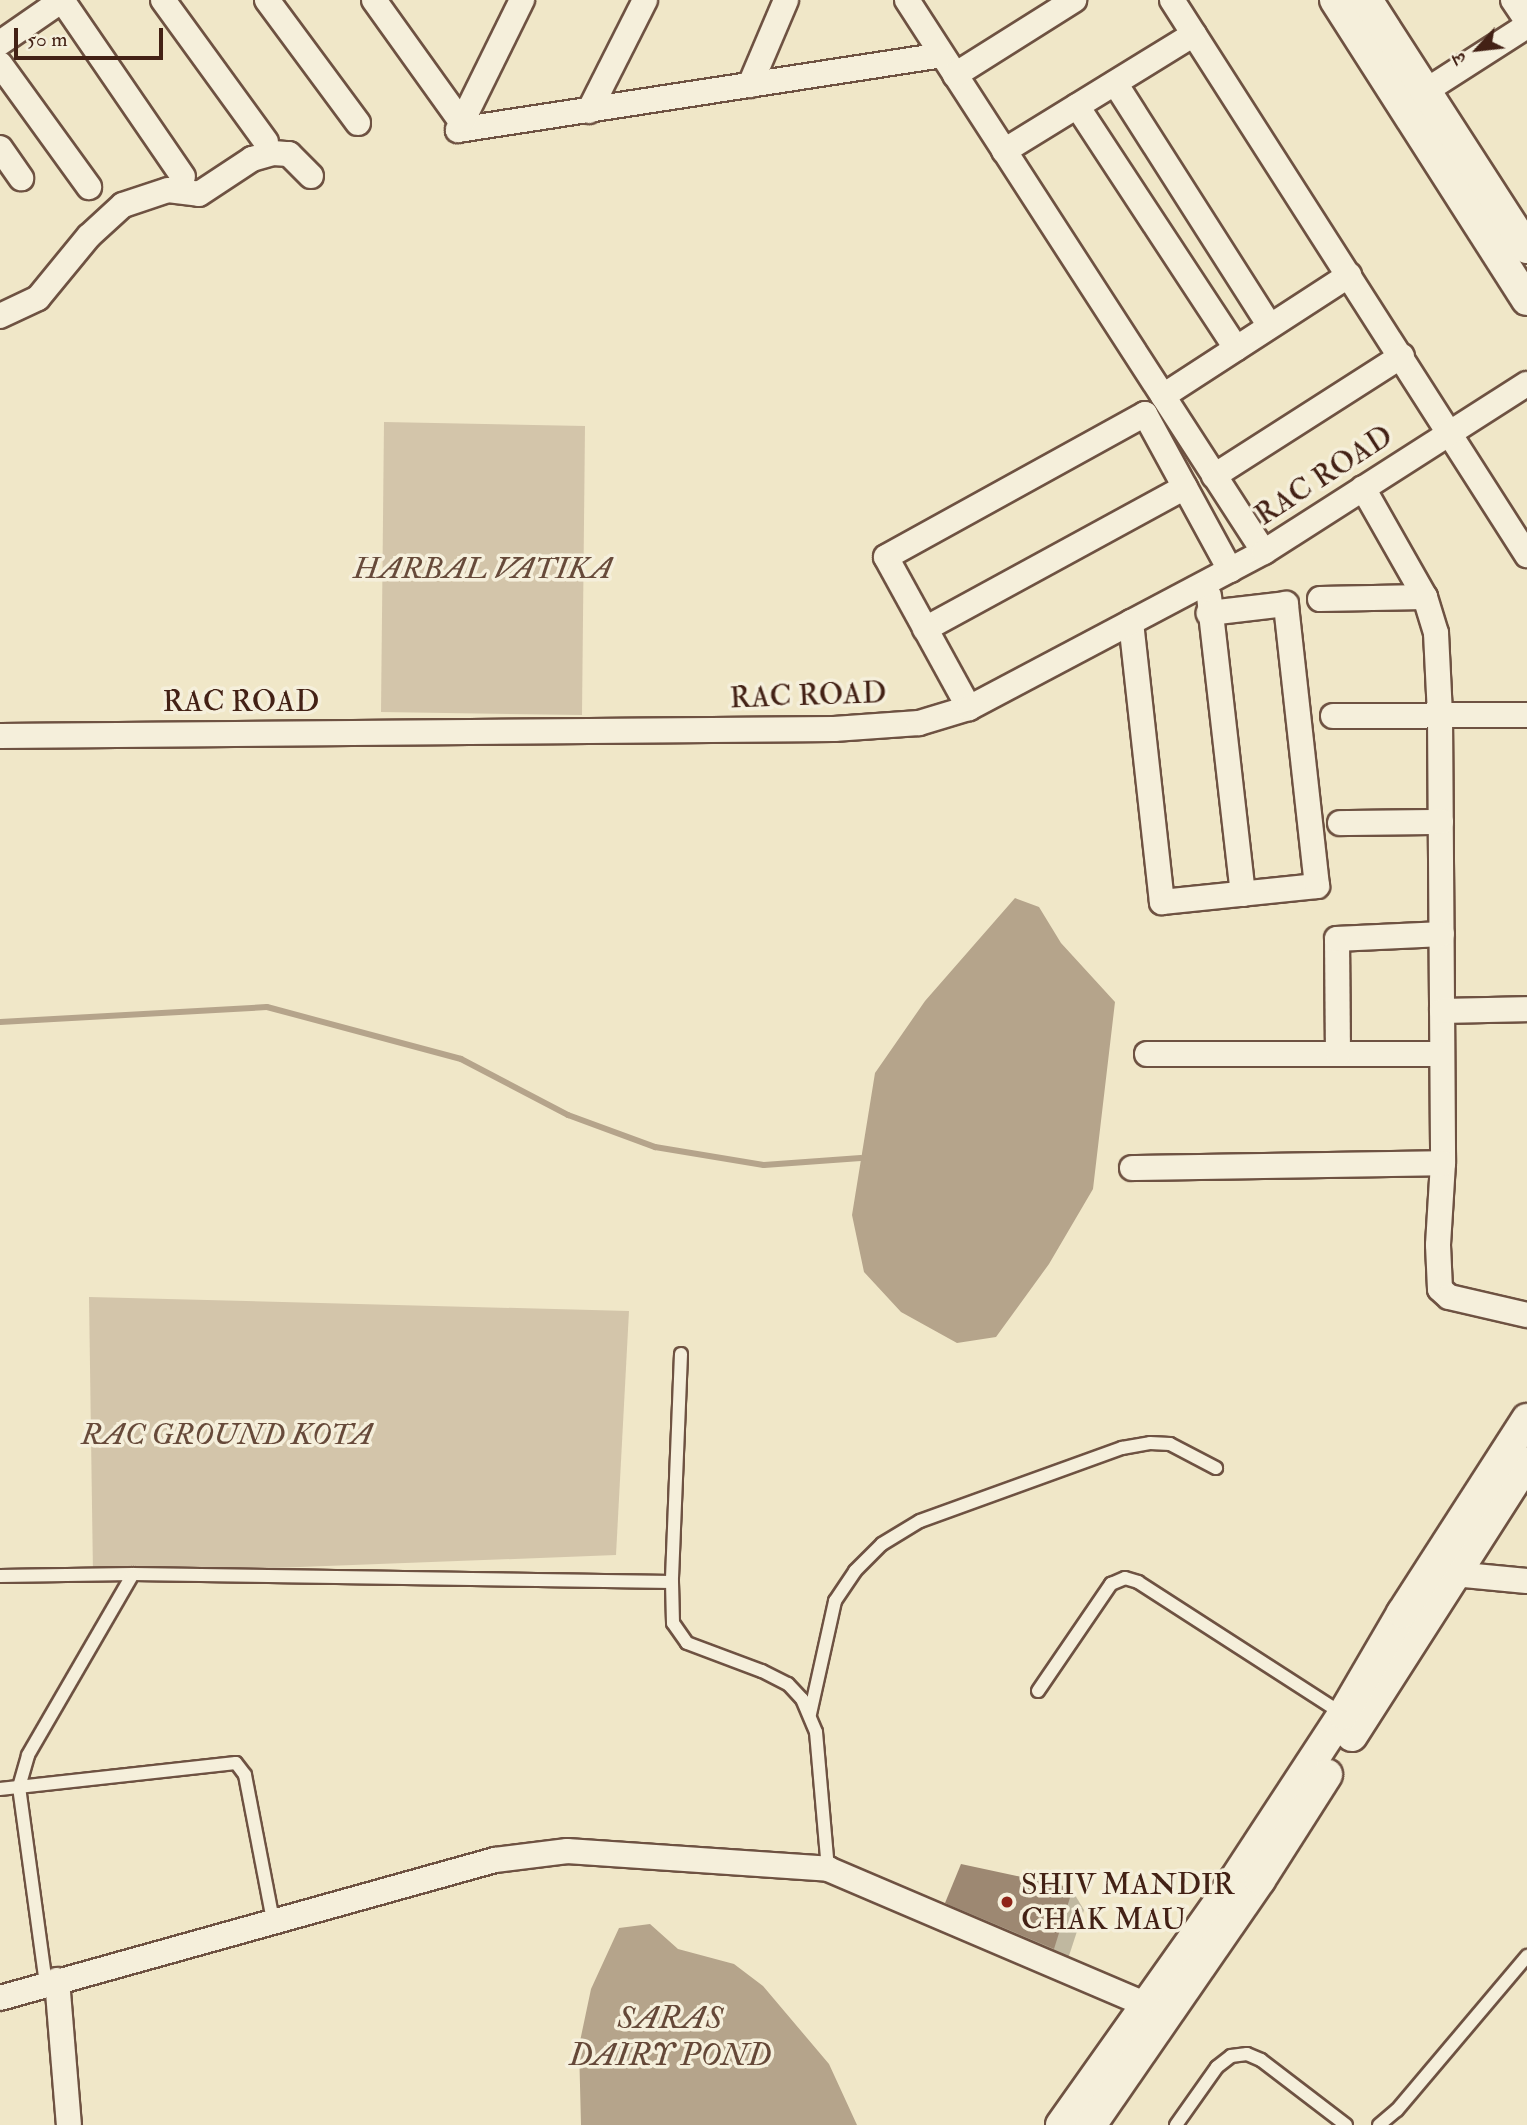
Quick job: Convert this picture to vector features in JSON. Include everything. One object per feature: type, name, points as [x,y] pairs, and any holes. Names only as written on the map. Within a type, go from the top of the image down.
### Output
[{"type":"street","points":[[0,43],[62,0],[183,177]]},
{"type":"street","points":[[163,0],[265,142]]},
{"type":"street","points":[[267,0],[358,123]]},
{"type":"street","points":[[374,0],[462,123]]},
{"type":"street","points":[[522,0],[458,130],[750,85],[948,65],[1074,0]]},
{"type":"street","points":[[589,111],[645,0]]},
{"type":"street","points":[[750,85],[786,0]]},
{"type":"street","points":[[907,0],[1264,552]]},
{"type":"street","points":[[1172,0],[1527,555]]},
{"type":"street","points":[[1335,0],[1527,248]]},
{"type":"street","points":[[1367,0],[1414,99],[1527,300]]},
{"type":"street","points":[[1414,99],[1527,23],[1513,0]]},
{"type":"street","points":[[1004,151],[1194,34]]},
{"type":"street","points":[[0,64],[89,187]]},
{"type":"street","points":[[1115,83],[1270,326]]},
{"type":"street","points":[[1077,106],[1237,348]]},
{"type":"street","points":[[0,148],[21,178]]},
{"type":"street","points":[[0,316],[38,298],[89,236],[123,205],[168,190],[200,194],[252,159],[273,153],[289,154],[311,176]]},
{"type":"street","points":[[1163,396],[1349,275]]},
{"type":"street","points":[[1214,476],[1402,356]]},
{"type":"street","name":"RAC ROAD","points":[[0,736],[834,729],[919,723],[969,708],[1264,552],[1527,384]]},
{"type":"street","points":[[969,708],[886,556],[1133,421],[1145,415],[1230,570]]},
{"type":"street","points":[[925,629],[1185,487]]},
{"type":"street","points":[[1363,488],[1425,597],[1436,633],[1440,716],[1442,934],[1443,1163],[1438,1245],[1440,1289],[1449,1297],[1527,1315]]},
{"type":"street","points":[[1208,582],[1209,613],[1243,894]]},
{"type":"street","points":[[1320,600],[1425,597]]},
{"type":"street","points":[[1131,622],[1162,902],[1317,886],[1286,604],[1209,613]]},
{"type":"street","points":[[1333,716],[1527,715]]},
{"type":"street","points":[[1340,823],[1441,822]]},
{"type":"street","points":[[1338,1054],[1337,939],[1442,934]]},
{"type":"street","points":[[1442,1011],[1527,1009]]},
{"type":"street","points":[[1147,1054],[1442,1054]]},
{"type":"street","points":[[1132,1168],[1443,1163]]},
{"type":"street","points":[[1061,2125],[1235,1879],[1343,1714],[1402,1614],[1527,1419]]},
{"type":"street","points":[[1091,2125],[1260,1880],[1527,1462]]},
{"type":"street","points":[[1454,1574],[1527,1581]]},
{"type":"street","points":[[0,1998],[495,1860],[567,1851],[828,1869],[1145,2004]]},
{"type":"street","points":[[52,1982],[69,2125]]},
{"type":"lane","points":[[681,1354],[672,1582],[673,1623],[687,1643],[762,1671],[788,1684],[802,1699],[816,1732],[828,1869]]},
{"type":"lane","points":[[810,1714],[835,1601],[855,1571],[881,1544],[920,1521],[1122,1448],[1150,1443],[1170,1444],[1216,1468]]},
{"type":"lane","points":[[0,1576],[133,1574],[672,1582]]},
{"type":"lane","points":[[52,1982],[19,1787],[28,1755],[133,1574]]},
{"type":"lane","points":[[1038,1691],[1111,1584],[1125,1578],[1138,1582],[1343,1714]]},
{"type":"lane","points":[[0,1789],[236,1763],[245,1775],[273,1920]]},
{"type":"lane","points":[[1379,2125],[1397,2110],[1527,1956]]},
{"type":"lane","points":[[1176,2125],[1217,2067],[1231,2056],[1247,2054],[1261,2060],[1346,2125]]},
{"type":"green space","name":"HARBAL VATIKA","points":[[384,422],[585,426],[582,715],[381,712]]},
{"type":"green space","name":"RAC GROUND KOTA","points":[[89,1297],[629,1311],[616,1555],[93,1575]]},
{"type":"water","points":[[1015,898],[1039,907],[1061,943],[1115,1002],[1093,1189],[1049,1264],[996,1337],[957,1343],[901,1312],[864,1272],[852,1215],[875,1073],[925,1001]]},
{"type":"water","name":"SARAS DAIRY POND","points":[[650,1924],[678,1949],[734,1964],[763,1986],[829,2064],[857,2125],[581,2125],[579,2046],[591,1989],[619,1928]]},
{"type":"building","name":"SHIV MANDIR CHAK MAU","points":[[961,1864],[1073,1888],[1054,1949],[945,1903]]},
{"type":"waterway","points":[[0,1022],[267,1007],[461,1059],[568,1115],[655,1147],[764,1165],[861,1158]]},
{"type":"place","name":"SHIV MANDIR CHAK MAU","points":[[1007,1902]]}]
